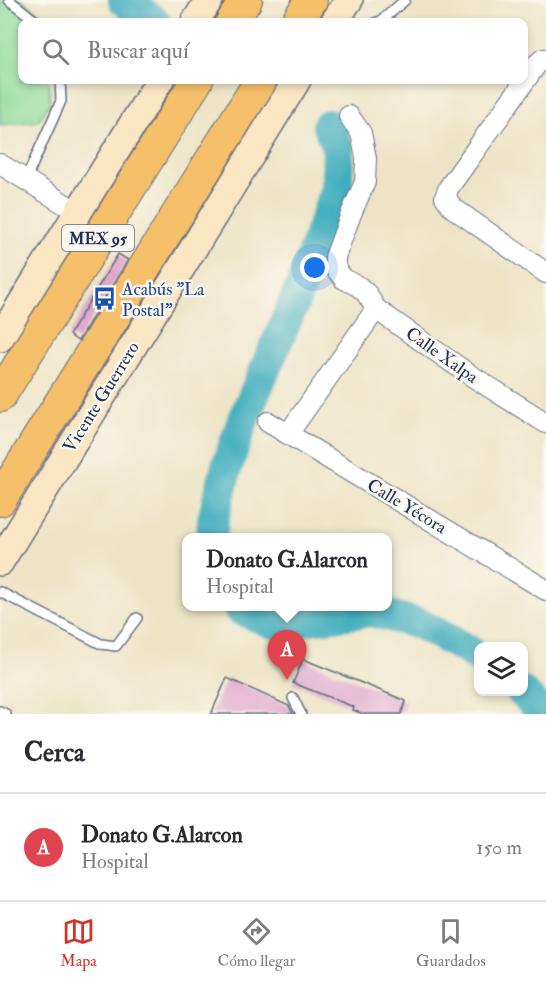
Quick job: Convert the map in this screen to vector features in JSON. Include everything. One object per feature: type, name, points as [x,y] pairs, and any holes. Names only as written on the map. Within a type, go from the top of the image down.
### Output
[{"type":"main road","points":[[198,18],[210,0]]},
{"type":"main road","points":[[235,18],[246,0]]},
{"type":"main road","points":[[300,18],[311,0]]},
{"type":"main road","points":[[337,18],[348,0]]},
{"type":"main road","points":[[0,338],[158,84]]},
{"type":"main road","name":"MEX 95","points":[[2,390],[194,84]]},
{"type":"main road","name":"MEX 95","points":[[0,500],[259,84]]},
{"type":"main road","name":"Vicente Guerrero","points":[[0,562],[295,84]]},
{"type":"street","points":[[528,77],[537,64],[546,59]]},
{"type":"street","points":[[523,84],[449,187],[446,197],[453,208],[546,273]]},
{"type":"street","name":"Calle Xalpa","points":[[349,116],[362,133],[366,158],[365,182],[335,257],[334,268],[344,279],[367,294],[376,309],[466,373],[546,423]]},
{"type":"street","points":[[0,164],[79,213]]},
{"type":"street","points":[[288,434],[376,309]]},
{"type":"street","name":"Calle Yécora","points":[[268,422],[546,590]]},
{"type":"lane","points":[[9,0],[32,18]]},
{"type":"lane","points":[[384,18],[405,0]]},
{"type":"lane","points":[[26,179],[62,101],[60,84]]},
{"type":"lane","points":[[0,592],[109,646],[116,646],[137,618]]},
{"type":"lane","points":[[293,698],[301,714]]},
{"type":"lane","points":[[0,711],[6,714]]},
{"type":"green space","points":[[0,0],[23,0],[45,18],[18,18],[18,84],[49,84],[50,103],[38,121],[0,125]]},
{"type":"building","points":[[118,254],[128,260],[78,341],[69,335]]},
{"type":"building","points":[[303,659],[406,701],[401,714],[363,714],[353,710],[354,707],[293,683]]},
{"type":"building","points":[[227,678],[289,706],[293,714],[211,714]]},
{"type":"waterway","points":[[124,0],[149,18]]},
{"type":"waterway","points":[[212,533],[213,519],[227,466],[243,420],[302,284],[337,187],[338,149],[328,125]]},
{"type":"waterway","points":[[244,611],[275,624],[371,611]]},
{"type":"waterway","points":[[371,611],[420,624],[474,654]]},
{"type":"waterway","points":[[526,696],[544,714]]},
{"type":"place","name":"Acabús \"La Postal\"","points":[[104,299]]},
{"type":"place","name":"Donato G.Alarcon","points":[[287,680]]}]
